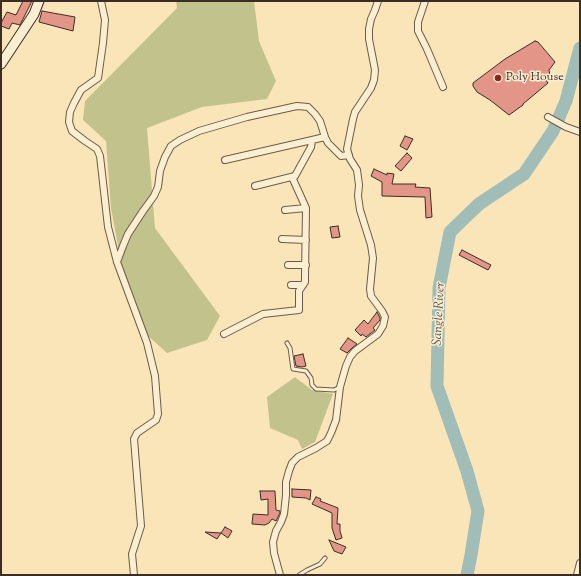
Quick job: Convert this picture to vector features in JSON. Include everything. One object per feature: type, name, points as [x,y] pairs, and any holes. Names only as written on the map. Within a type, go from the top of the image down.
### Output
[{"type":"street","points":[[1,64],[34,14],[39,1]]},
{"type":"street","points":[[101,1],[105,20],[98,78],[81,90],[70,112],[69,122],[72,131],[97,149],[100,156],[108,227],[117,262],[147,343],[155,376],[158,414],[156,420],[137,433],[134,439],[141,526],[132,554],[134,575]]},
{"type":"street","points":[[280,575],[274,553],[273,542],[276,531],[284,514],[286,482],[292,463],[298,457],[327,441],[336,420],[340,386],[350,357],[378,334],[383,326],[385,317],[371,296],[370,289],[373,258],[359,203],[358,196],[360,185],[358,170],[350,159],[347,149],[355,112],[371,88],[374,80],[375,70],[369,39],[369,29],[378,1]]},
{"type":"street","points":[[425,1],[418,22],[418,31],[427,48],[443,87]]},
{"type":"street","points":[[117,262],[128,234],[154,196],[158,187],[160,171],[171,146],[199,131],[247,116],[297,106],[308,108],[315,114],[320,121],[328,143],[341,156],[349,155]]},
{"type":"street","points":[[551,118],[566,127],[580,132]]},
{"type":"street","points":[[225,160],[325,137]]},
{"type":"street","points":[[256,186],[295,176],[311,147],[312,141]]},
{"type":"street","points":[[224,334],[263,314],[299,310],[299,291],[304,282],[306,265],[306,208],[292,177]]},
{"type":"street","points":[[285,210],[306,208]]},
{"type":"street","points":[[282,240],[306,240]]},
{"type":"street","points":[[288,265],[306,265]]},
{"type":"street","points":[[291,285],[303,285]]},
{"type":"street","points":[[577,575],[580,563]]},
{"type":"lane","points":[[287,343],[290,348],[293,370],[306,371],[311,378],[312,386],[316,389],[334,390],[340,386]]},
{"type":"lane","points":[[299,575],[320,564],[325,558]]},
{"type":"green space","points":[[176,1],[254,1],[259,41],[276,81],[267,99],[202,107],[147,128],[155,228],[220,316],[207,340],[167,353],[146,334],[124,278],[111,208],[106,141],[83,120],[85,101],[177,8]]},
{"type":"green space","points":[[295,377],[312,390],[333,394],[315,442],[302,449],[298,440],[270,428],[267,397]]},
{"type":"building","points":[[23,1],[32,1],[20,25],[12,23],[9,29],[1,26],[7,12],[16,15]]},
{"type":"building","points":[[42,11],[75,17],[73,31],[39,22]]},
{"type":"building","name":"Poly House","points":[[535,41],[538,42],[555,62],[549,70],[550,76],[546,80],[548,83],[509,115],[477,92],[473,86],[473,83],[505,59]]},
{"type":"building","points":[[405,136],[413,139],[407,150],[400,146]]},
{"type":"building","points":[[407,153],[412,158],[401,171],[395,166]]},
{"type":"building","points":[[374,169],[387,175],[387,173],[394,174],[392,184],[416,184],[415,187],[430,188],[432,217],[426,218],[425,197],[382,196],[382,182],[371,176]]},
{"type":"building","points":[[338,226],[340,237],[332,238],[330,227]]},
{"type":"building","points":[[462,250],[491,265],[488,270],[459,255]]},
{"type":"building","points":[[377,312],[380,320],[373,328],[375,330],[366,337],[362,334],[361,336],[355,330],[364,320],[368,324]]},
{"type":"building","points":[[348,338],[357,344],[347,353],[340,349]]},
{"type":"building","points":[[303,354],[306,366],[296,366],[294,356]]},
{"type":"building","points":[[292,489],[311,490],[310,500],[306,498],[292,497]]},
{"type":"building","points":[[260,491],[275,491],[276,510],[280,511],[276,521],[272,519],[265,525],[252,524],[253,514],[268,515],[268,499],[261,500]]},
{"type":"building","points":[[316,497],[321,499],[320,501],[338,508],[337,524],[340,524],[342,538],[336,540],[332,528],[332,513],[312,504]]},
{"type":"building","points":[[225,527],[232,531],[228,538],[221,533]]},
{"type":"building","points":[[205,532],[221,533],[217,539]]},
{"type":"building","points":[[329,540],[346,547],[342,554],[334,551]]},
{"type":"waterway","name":"Sangle River","points":[[467,575],[478,511],[467,471],[437,386],[439,288],[450,232],[479,204],[524,174],[553,131],[566,101],[580,48]]},
{"type":"place","name":"Poly House","points":[[498,78]]}]
